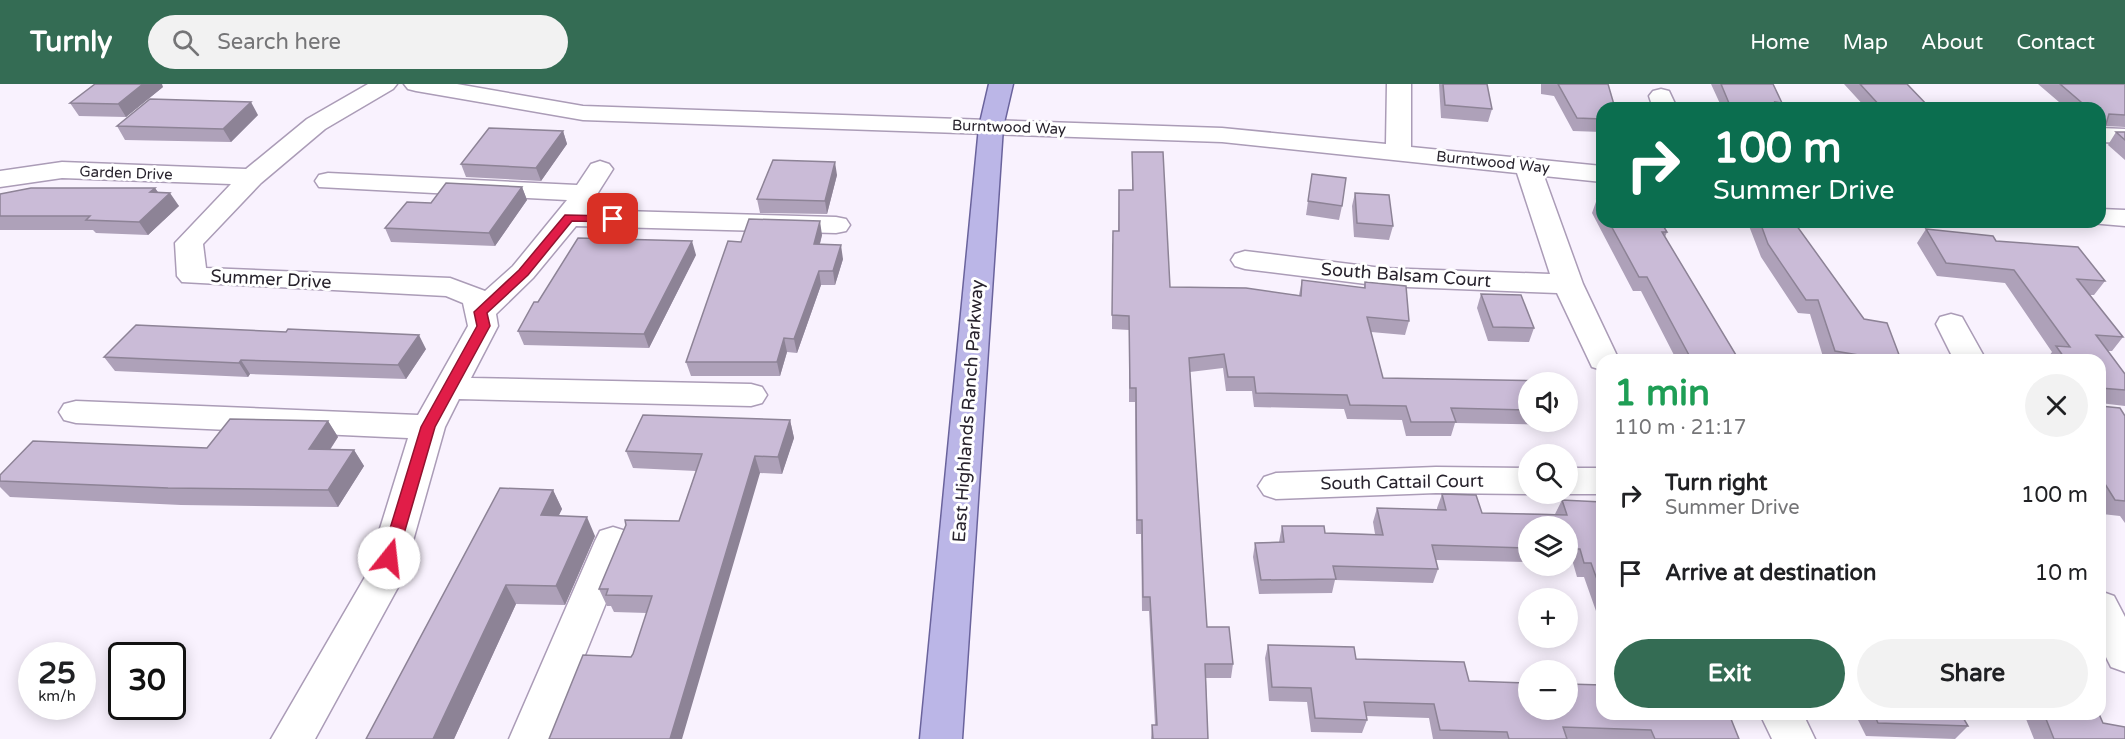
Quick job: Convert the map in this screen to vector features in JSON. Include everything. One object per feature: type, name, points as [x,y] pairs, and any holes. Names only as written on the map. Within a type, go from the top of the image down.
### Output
[{"type":"main road","name":"East Highlands Ranch Parkway","points":[[941,739],[991,127],[1002,84]]},
{"type":"street","name":"Summer Drive","points":[[385,84],[316,124],[252,177],[189,243],[192,276],[450,287],[477,298],[480,312]]},
{"type":"street","name":"Burntwood Way","points":[[416,84],[583,112],[1222,135],[1596,173]]},
{"type":"street","points":[[1398,153],[1399,84]]},
{"type":"street","points":[[2106,135],[2125,136]]},
{"type":"street","points":[[1527,165],[1568,284],[1601,354]]},
{"type":"street","points":[[292,739],[383,580],[428,427],[483,326],[480,312],[523,272],[569,218],[600,169]]},
{"type":"street","name":"Garden Drive","points":[[0,179],[62,170],[252,177]]},
{"type":"street","points":[[328,182],[583,193]]},
{"type":"street","points":[[2106,217],[2125,218]]},
{"type":"street","points":[[569,218],[836,225]]},
{"type":"street","name":"South Balsam Court","points":[[1245,260],[1383,277],[1568,284]]},
{"type":"street","points":[[1952,324],[1967,354]]},
{"type":"street","points":[[449,388],[751,395]]},
{"type":"street","points":[[76,412],[428,427]]},
{"type":"street","name":"South Cattail Court","points":[[1276,486],[1436,480],[1518,481]]},
{"type":"street","points":[[1578,481],[1596,481]]},
{"type":"street","points":[[530,739],[613,541]]},
{"type":"street","points":[[2106,619],[2125,655]]},
{"type":"street","points":[[1784,720],[1794,739]]},
{"type":"building","points":[[95,84],[143,84],[118,104],[70,103]]},
{"type":"building","points":[[1443,84],[1487,84],[1492,109],[1445,105]]},
{"type":"building","points":[[1558,84],[1608,84],[1613,102],[1596,102],[1596,119],[1577,118]]},
{"type":"building","points":[[1721,84],[1773,84],[1782,102],[1775,102],[1728,102]]},
{"type":"building","points":[[1860,84],[1907,84],[1924,102],[1876,102]]},
{"type":"building","points":[[2060,84],[2125,84],[2125,115],[2109,114],[2106,124],[2106,102],[2081,102]]},
{"type":"building","points":[[150,99],[251,102],[223,129],[117,126]]},
{"type":"building","points":[[489,128],[563,131],[536,168],[461,164]]},
{"type":"building","points":[[2116,132],[2125,132],[2125,140]]},
{"type":"building","points":[[1132,152],[1163,152],[1170,287],[1246,288],[1301,296],[1302,280],[1365,288],[1365,282],[1406,286],[1409,321],[1367,317],[1383,378],[1518,380],[1518,410],[1451,408],[1456,422],[1411,422],[1406,406],[1350,405],[1347,395],[1256,393],[1254,377],[1228,377],[1224,354],[1189,358],[1207,627],[1229,627],[1233,664],[1205,664],[1208,739],[1153,739],[1152,725],[1157,725],[1150,597],[1143,597],[1142,520],[1137,520],[1136,388],[1130,388],[1129,316],[1112,315],[1113,231],[1119,231],[1119,190],[1133,190]]},
{"type":"building","points":[[773,160],[835,162],[825,201],[757,199]]},
{"type":"building","points":[[1312,174],[1346,178],[1342,206],[1308,201]]},
{"type":"building","points":[[446,183],[522,187],[489,233],[385,228],[407,202],[431,203]]},
{"type":"building","points":[[31,188],[155,188],[150,192],[170,193],[139,222],[86,220],[90,216],[0,216],[0,194]]},
{"type":"building","points":[[1355,193],[1389,195],[1393,226],[1357,223]]},
{"type":"building","points":[[749,219],[820,221],[814,244],[841,245],[833,271],[819,271],[794,339],[784,338],[777,362],[686,362],[728,241],[741,242]]},
{"type":"building","points":[[1612,228],[1665,228],[1667,232],[1662,232],[1735,354],[1688,354],[1647,277],[1639,277]]},
{"type":"building","points":[[1762,228],[1798,228],[1864,319],[1887,323],[1899,354],[1853,354],[1835,351],[1818,300],[1806,300],[1768,244]]},
{"type":"building","points":[[1926,229],[1993,236],[1996,241],[2078,247],[2105,281],[2077,279],[2123,337],[2096,335],[2125,374],[2125,390],[2106,388],[2106,354],[2062,354],[2056,346],[2070,347],[2014,270],[1946,263]]},
{"type":"building","points":[[578,238],[692,241],[644,334],[518,331],[534,302],[538,302]]},
{"type":"building","points":[[1481,294],[1521,295],[1534,328],[1493,327]]},
{"type":"building","points":[[136,325],[419,335],[398,365],[241,360],[239,363],[104,357]]},
{"type":"building","points":[[2106,407],[2120,408],[2125,416],[2125,501],[2115,500],[2106,486]]},
{"type":"building","points":[[643,415],[790,420],[778,457],[755,456],[670,739],[549,739],[583,655],[631,657],[633,654],[652,596],[606,595],[608,589],[599,589],[626,525],[625,520],[679,521],[702,454],[626,451]]},
{"type":"building","points":[[230,419],[328,421],[309,449],[354,450],[328,490],[168,488],[0,481],[0,475],[33,441],[207,448]]},
{"type":"building","points":[[500,488],[553,490],[541,515],[587,517],[556,586],[506,585],[433,739],[366,739]]},
{"type":"building","points":[[1442,494],[1476,495],[1482,513],[1567,515],[1563,504],[1578,504],[1578,501],[1596,502],[1596,577],[1591,563],[1584,563],[1580,549],[1578,549],[1578,516],[1518,516],[1518,548],[1432,545],[1438,569],[1333,566],[1336,579],[1261,580],[1255,543],[1284,542],[1282,526],[1324,526],[1325,533],[1383,535],[1377,508],[1446,510]]},
{"type":"building","points":[[1268,645],[1354,647],[1356,659],[1464,662],[1469,681],[1518,683],[1518,720],[1578,720],[1578,684],[1596,685],[1596,720],[1731,720],[1739,739],[1655,739],[1651,730],[1563,727],[1567,739],[1509,739],[1507,732],[1440,730],[1434,704],[1364,702],[1367,720],[1315,718],[1311,688],[1272,687]]},
{"type":"building","points":[[1877,720],[1964,720],[1968,726],[1878,723]]},
{"type":"building","points":[[2046,720],[2102,720],[2103,723],[2125,727],[2125,739],[2054,739]]},
{"type":"route","points":[[389,558],[428,427],[483,326],[480,312],[523,272],[569,218],[613,219]]}]
